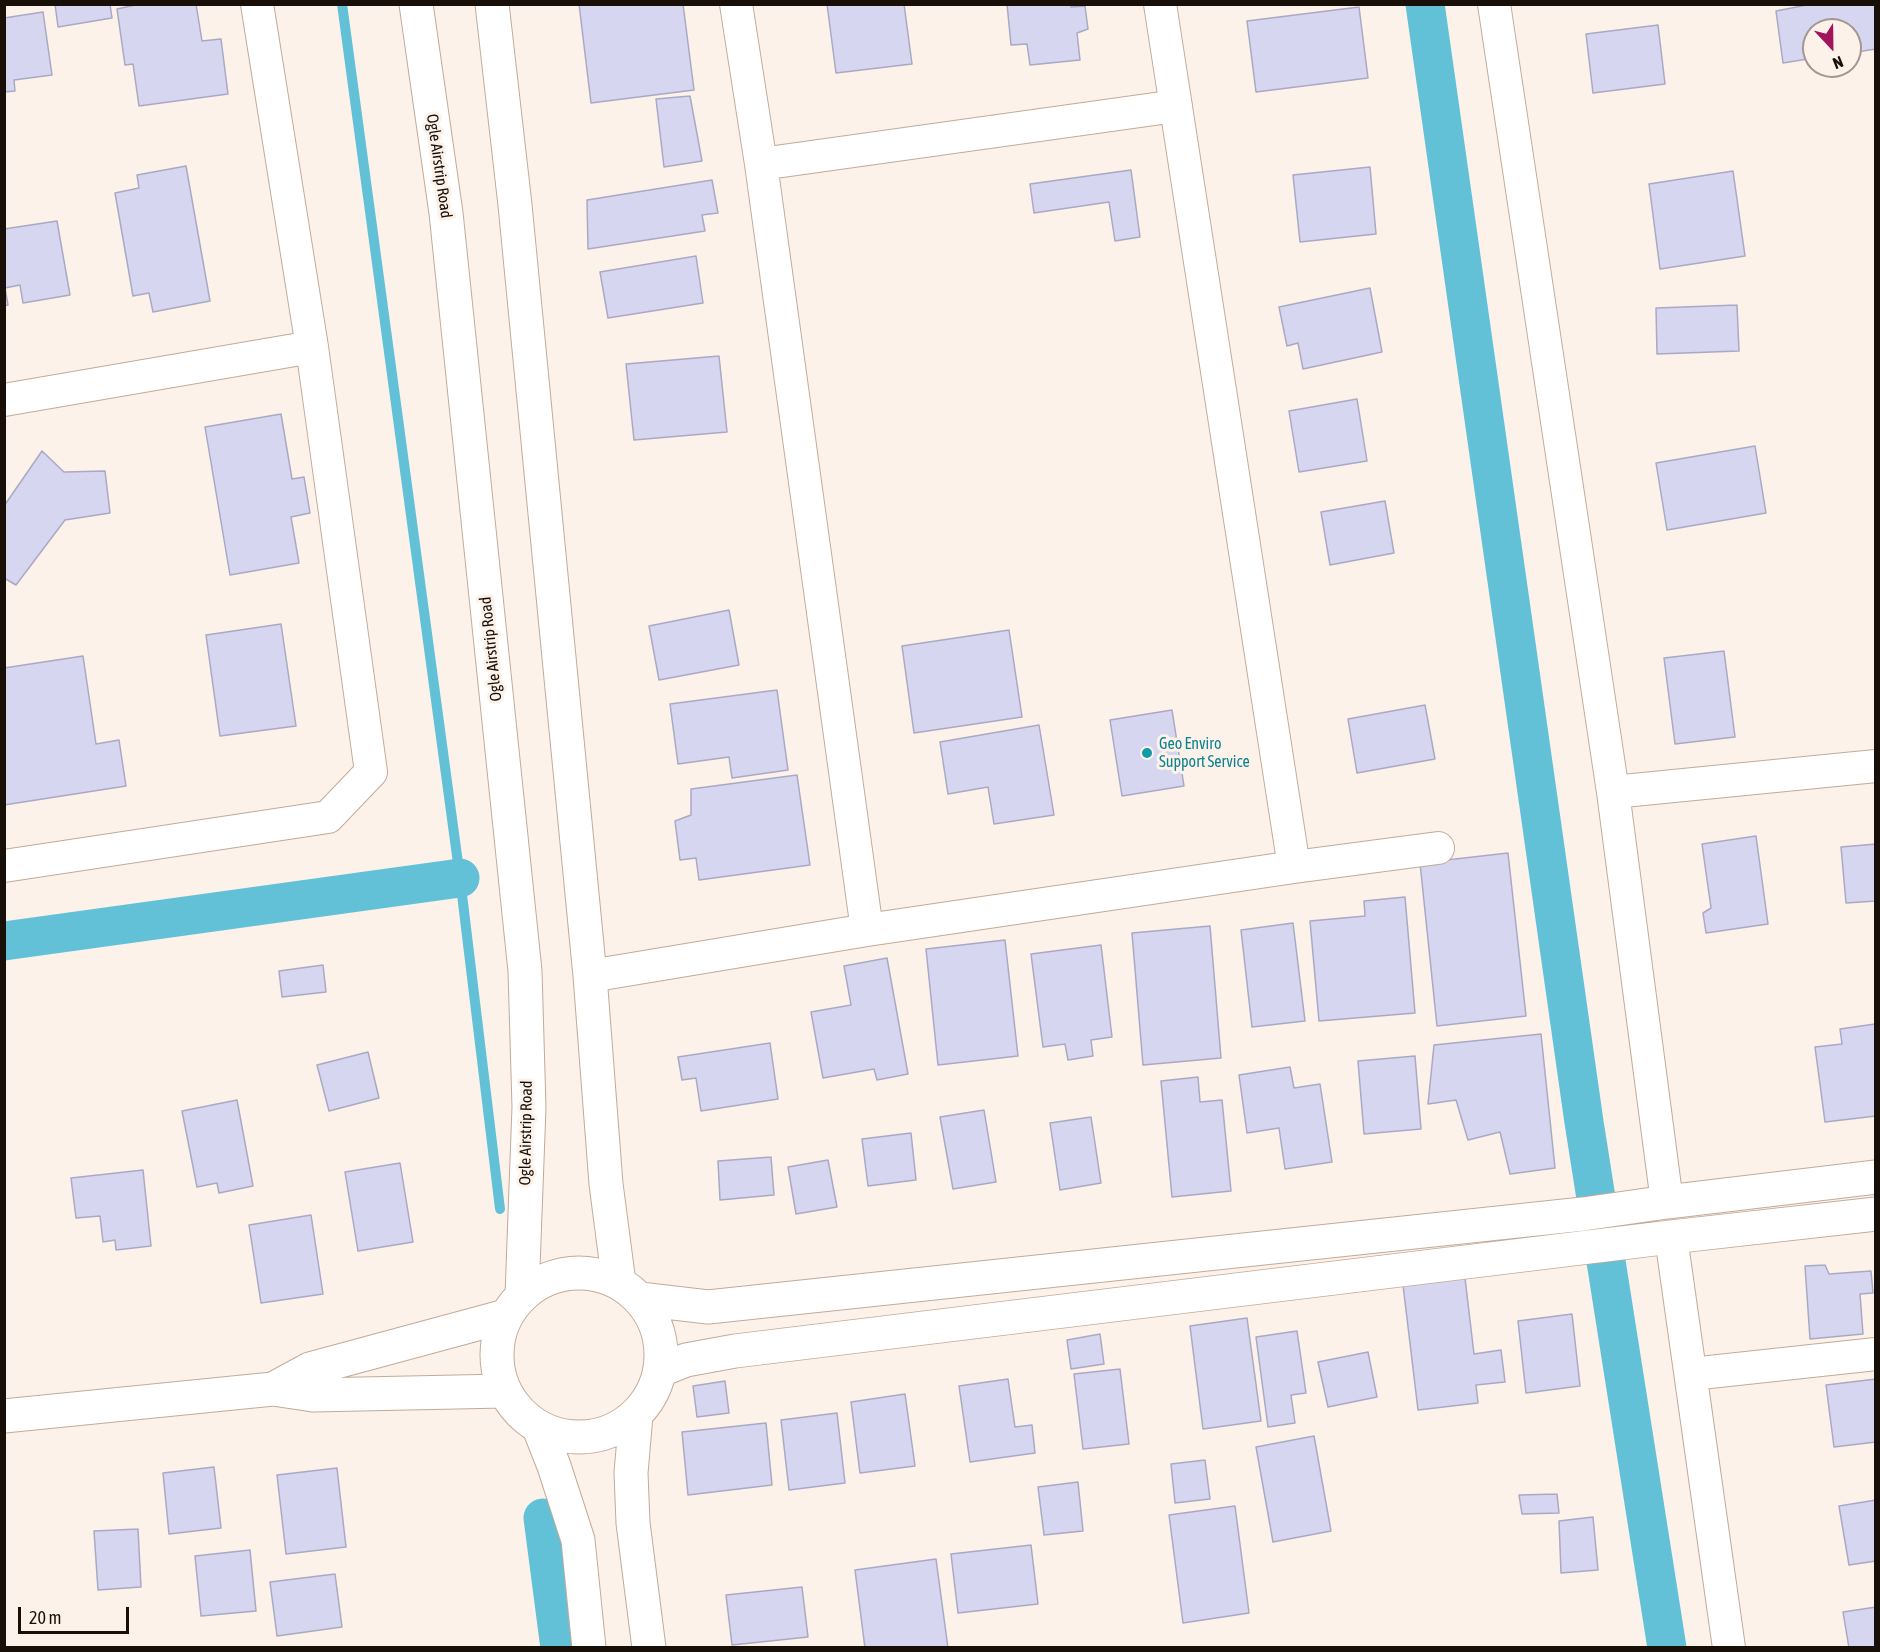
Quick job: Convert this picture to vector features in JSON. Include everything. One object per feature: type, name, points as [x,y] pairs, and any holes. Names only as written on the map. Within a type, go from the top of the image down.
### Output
[{"type":"main road","name":"Ogle Airstrip Road","points":[[416,4],[446,213],[525,971],[529,1107],[514,1306]]},
{"type":"main road","points":[[492,4],[518,229],[590,976],[606,1184],[629,1291],[654,1320],[662,1345],[661,1370],[651,1395],[636,1415],[614,1430],[589,1437],[563,1437],[539,1428],[518,1412],[504,1391],[496,1366],[497,1341],[514,1306]]},
{"type":"main road","points":[[273,1389],[310,1370],[514,1306],[544,1281],[569,1273],[595,1274],[629,1291],[708,1307],[1631,1209],[1667,1202],[1875,1177]]},
{"type":"main road","points":[[661,1370],[686,1360],[735,1351],[1875,1214]]},
{"type":"main road","points":[[4,1416],[273,1389],[313,1395],[504,1391]]},
{"type":"main road","points":[[636,1415],[631,1473],[633,1523],[649,1647]]},
{"type":"main road","points":[[539,1428],[578,1540],[589,1647]]},
{"type":"street","points":[[4,866],[327,817],[371,772],[312,346],[256,4]]},
{"type":"street","points":[[736,4],[761,164],[867,930]]},
{"type":"street","points":[[1160,4],[1294,867]]},
{"type":"street","points":[[1494,4],[1613,792],[1667,1202]]},
{"type":"street","points":[[761,164],[1176,106]]},
{"type":"street","points":[[4,400],[312,346]]},
{"type":"street","points":[[1613,792],[1875,766]]},
{"type":"street","points":[[590,976],[867,930],[1438,848]]},
{"type":"street","points":[[1656,1239],[1691,1374],[1729,1647]]},
{"type":"street","points":[[1691,1374],[1875,1354]]},
{"type":"building","points":[[55,4],[110,4],[112,18],[58,27]]},
{"type":"building","points":[[140,4],[196,4],[202,41],[221,39],[228,94],[139,106],[133,64],[125,65],[117,9]]},
{"type":"building","points":[[579,4],[683,4],[694,90],[591,103]]},
{"type":"building","points":[[827,4],[904,4],[912,64],[836,73]]},
{"type":"building","points":[[1007,4],[1085,6],[1088,29],[1077,33],[1080,60],[1030,65],[1027,44],[1011,45]]},
{"type":"building","points":[[1812,4],[1876,4],[1876,49],[1862,51],[1862,18],[1802,18],[1802,60],[1783,63],[1776,11]]},
{"type":"building","points":[[1359,7],[1368,78],[1256,92],[1247,21]]},
{"type":"building","points":[[43,12],[52,75],[14,80],[15,91],[4,92],[4,18]]},
{"type":"building","points":[[1658,25],[1665,84],[1593,93],[1586,34]]},
{"type":"building","points":[[690,96],[702,161],[664,167],[656,99]]},
{"type":"building","points":[[186,166],[210,301],[153,312],[149,293],[133,296],[115,193],[139,188],[137,175]]},
{"type":"building","points":[[1370,167],[1376,234],[1300,242],[1293,175]]},
{"type":"building","points":[[1131,170],[1140,237],[1115,241],[1109,202],[1034,213],[1030,184]]},
{"type":"building","points":[[1733,171],[1745,256],[1660,269],[1649,184]]},
{"type":"building","points":[[712,180],[718,213],[702,215],[705,231],[588,249],[587,200]]},
{"type":"building","points":[[57,221],[70,295],[23,303],[20,285],[5,288],[8,305],[4,306],[4,229]]},
{"type":"building","points":[[696,256],[703,303],[608,318],[600,272]]},
{"type":"building","points":[[1370,288],[1382,352],[1303,369],[1298,343],[1287,346],[1279,307]]},
{"type":"building","points":[[1737,305],[1739,351],[1657,354],[1656,308]]},
{"type":"building","points":[[719,356],[727,432],[634,440],[626,364]]},
{"type":"building","points":[[1357,399],[1367,461],[1299,472],[1289,411]]},
{"type":"building","points":[[281,414],[292,479],[304,477],[310,513],[291,517],[299,563],[230,575],[205,427]]},
{"type":"building","points":[[1755,446],[1766,513],[1667,530],[1656,463]]},
{"type":"building","points":[[42,451],[64,472],[105,471],[110,513],[65,520],[16,585],[4,578],[4,506]]},
{"type":"building","points":[[1385,501],[1394,553],[1330,565],[1321,512]]},
{"type":"building","points":[[729,610],[739,665],[659,680],[649,626]]},
{"type":"building","points":[[281,624],[296,726],[220,736],[206,635]]},
{"type":"building","points":[[1009,630],[1022,717],[914,733],[902,646]]},
{"type":"building","points":[[1724,651],[1735,737],[1675,744],[1664,658]]},
{"type":"building","points":[[83,656],[96,744],[119,740],[126,786],[4,805],[4,668]]},
{"type":"building","points":[[777,690],[788,770],[732,778],[729,757],[678,764],[670,704]]},
{"type":"building","points":[[1425,705],[1435,759],[1357,773],[1348,719]]},
{"type":"building","name":"Geo Enviro Support Service","points":[[1172,710],[1184,786],[1122,796],[1110,720]]},
{"type":"building","points":[[1039,725],[1054,815],[994,824],[988,787],[948,794],[940,742]]},
{"type":"building","points":[[797,775],[810,865],[699,880],[696,858],[680,860],[675,821],[691,815],[691,789]]},
{"type":"building","points":[[1756,836],[1768,924],[1706,933],[1703,913],[1711,908],[1702,844]]},
{"type":"building","points":[[1876,844],[1876,901],[1846,903],[1841,847]]},
{"type":"building","points":[[1508,853],[1526,1016],[1437,1026],[1420,863]]},
{"type":"building","points":[[1405,897],[1415,1013],[1319,1021],[1310,921],[1365,916],[1364,901]]},
{"type":"building","points":[[1293,923],[1305,1021],[1252,1027],[1241,930]]},
{"type":"building","points":[[1210,926],[1221,1058],[1143,1065],[1132,933]]},
{"type":"building","points":[[1005,940],[1018,1056],[938,1065],[926,949]]},
{"type":"building","points":[[1101,945],[1112,1037],[1091,1040],[1093,1056],[1068,1060],[1065,1044],[1043,1047],[1031,954]]},
{"type":"building","points":[[887,958],[908,1074],[877,1080],[874,1069],[823,1078],[811,1012],[851,1005],[844,966]]},
{"type":"building","points":[[323,965],[326,992],[282,997],[279,971]]},
{"type":"building","points":[[1875,1024],[1876,1116],[1825,1122],[1815,1047],[1842,1044],[1840,1029]]},
{"type":"building","points":[[1541,1034],[1555,1168],[1510,1174],[1500,1132],[1468,1140],[1456,1100],[1428,1104],[1434,1045]]},
{"type":"building","points":[[770,1043],[778,1099],[701,1111],[696,1078],[682,1080],[678,1057]]},
{"type":"building","points":[[368,1052],[379,1098],[329,1111],[317,1065]]},
{"type":"building","points":[[1415,1056],[1421,1129],[1364,1134],[1358,1061]]},
{"type":"building","points":[[1290,1067],[1294,1088],[1320,1084],[1332,1162],[1285,1169],[1279,1128],[1247,1133],[1239,1075]]},
{"type":"building","points":[[1198,1077],[1200,1102],[1222,1100],[1231,1191],[1172,1197],[1161,1081]]},
{"type":"building","points":[[237,1100],[253,1186],[219,1193],[217,1183],[197,1187],[182,1111]]},
{"type":"building","points":[[984,1110],[996,1182],[953,1189],[940,1117]]},
{"type":"building","points":[[1091,1117],[1101,1183],[1060,1190],[1050,1123]]},
{"type":"building","points":[[911,1133],[916,1180],[868,1186],[862,1139]]},
{"type":"building","points":[[771,1157],[774,1195],[720,1200],[718,1161]]},
{"type":"building","points":[[828,1160],[837,1207],[796,1214],[788,1167]]},
{"type":"building","points":[[400,1163],[413,1242],[358,1251],[345,1172]]},
{"type":"building","points":[[143,1170],[151,1246],[116,1250],[115,1240],[103,1242],[100,1216],[76,1218],[71,1178]]},
{"type":"building","points":[[311,1215],[323,1294],[261,1303],[249,1225]]},
{"type":"building","points":[[1825,1265],[1829,1274],[1871,1271],[1873,1293],[1860,1294],[1863,1334],[1810,1339],[1805,1266]]},
{"type":"building","points":[[1465,1278],[1474,1354],[1501,1350],[1505,1382],[1476,1385],[1478,1403],[1418,1410],[1403,1285]]},
{"type":"building","points":[[1572,1314],[1580,1386],[1526,1393],[1518,1321]]},
{"type":"building","points":[[1247,1318],[1261,1421],[1203,1429],[1190,1326]]},
{"type":"building","points":[[1297,1331],[1306,1393],[1291,1395],[1295,1423],[1268,1427],[1256,1337]]},
{"type":"building","points":[[1100,1334],[1104,1364],[1071,1369],[1067,1340]]},
{"type":"building","points":[[1368,1352],[1377,1397],[1328,1407],[1318,1362]]},
{"type":"building","points":[[1120,1369],[1129,1444],[1083,1449],[1074,1374]]},
{"type":"building","points":[[1008,1379],[1015,1427],[1032,1425],[1035,1453],[970,1462],[959,1386]]},
{"type":"building","points":[[1876,1379],[1876,1442],[1834,1447],[1826,1385]]},
{"type":"building","points":[[725,1381],[729,1413],[697,1417],[693,1386]]},
{"type":"building","points":[[905,1394],[915,1466],[860,1473],[851,1402]]},
{"type":"building","points":[[837,1413],[845,1483],[789,1490],[781,1420]]},
{"type":"building","points":[[766,1423],[772,1485],[688,1495],[682,1432]]},
{"type":"building","points":[[1314,1436],[1331,1531],[1273,1542],[1256,1447]]},
{"type":"building","points":[[1205,1460],[1210,1499],[1175,1503],[1171,1464]]},
{"type":"building","points":[[214,1467],[221,1528],[169,1534],[163,1473]]},
{"type":"building","points":[[337,1468],[346,1547],[286,1554],[277,1475]]},
{"type":"building","points":[[1078,1482],[1083,1531],[1044,1535],[1038,1487]]},
{"type":"building","points":[[1557,1494],[1559,1513],[1522,1514],[1519,1495]]},
{"type":"building","points":[[1876,1500],[1876,1561],[1849,1565],[1839,1506]]},
{"type":"building","points":[[1235,1506],[1249,1613],[1183,1623],[1169,1515]]},
{"type":"building","points":[[1593,1517],[1598,1570],[1561,1573],[1559,1521]]},
{"type":"building","points":[[138,1529],[141,1587],[98,1590],[94,1531]]},
{"type":"building","points":[[1031,1545],[1038,1604],[958,1613],[951,1554]]},
{"type":"building","points":[[250,1550],[256,1611],[201,1616],[195,1556]]},
{"type":"building","points":[[936,1559],[948,1648],[865,1648],[855,1570]]},
{"type":"building","points":[[335,1574],[342,1627],[277,1636],[270,1582]]},
{"type":"building","points":[[802,1587],[808,1637],[732,1645],[726,1595]]},
{"type":"building","points":[[1876,1607],[1876,1648],[1849,1648],[1843,1612]]},
{"type":"waterway","points":[[342,4],[460,878],[500,1209]]},
{"type":"waterway","points":[[1425,4],[1584,1122],[1667,1648]]},
{"type":"waterway","points":[[4,941],[460,878]]},
{"type":"waterway","points":[[543,1518],[560,1648]]},
{"type":"place","name":"Geo Enviro Support Service","points":[[1147,753]]}]
